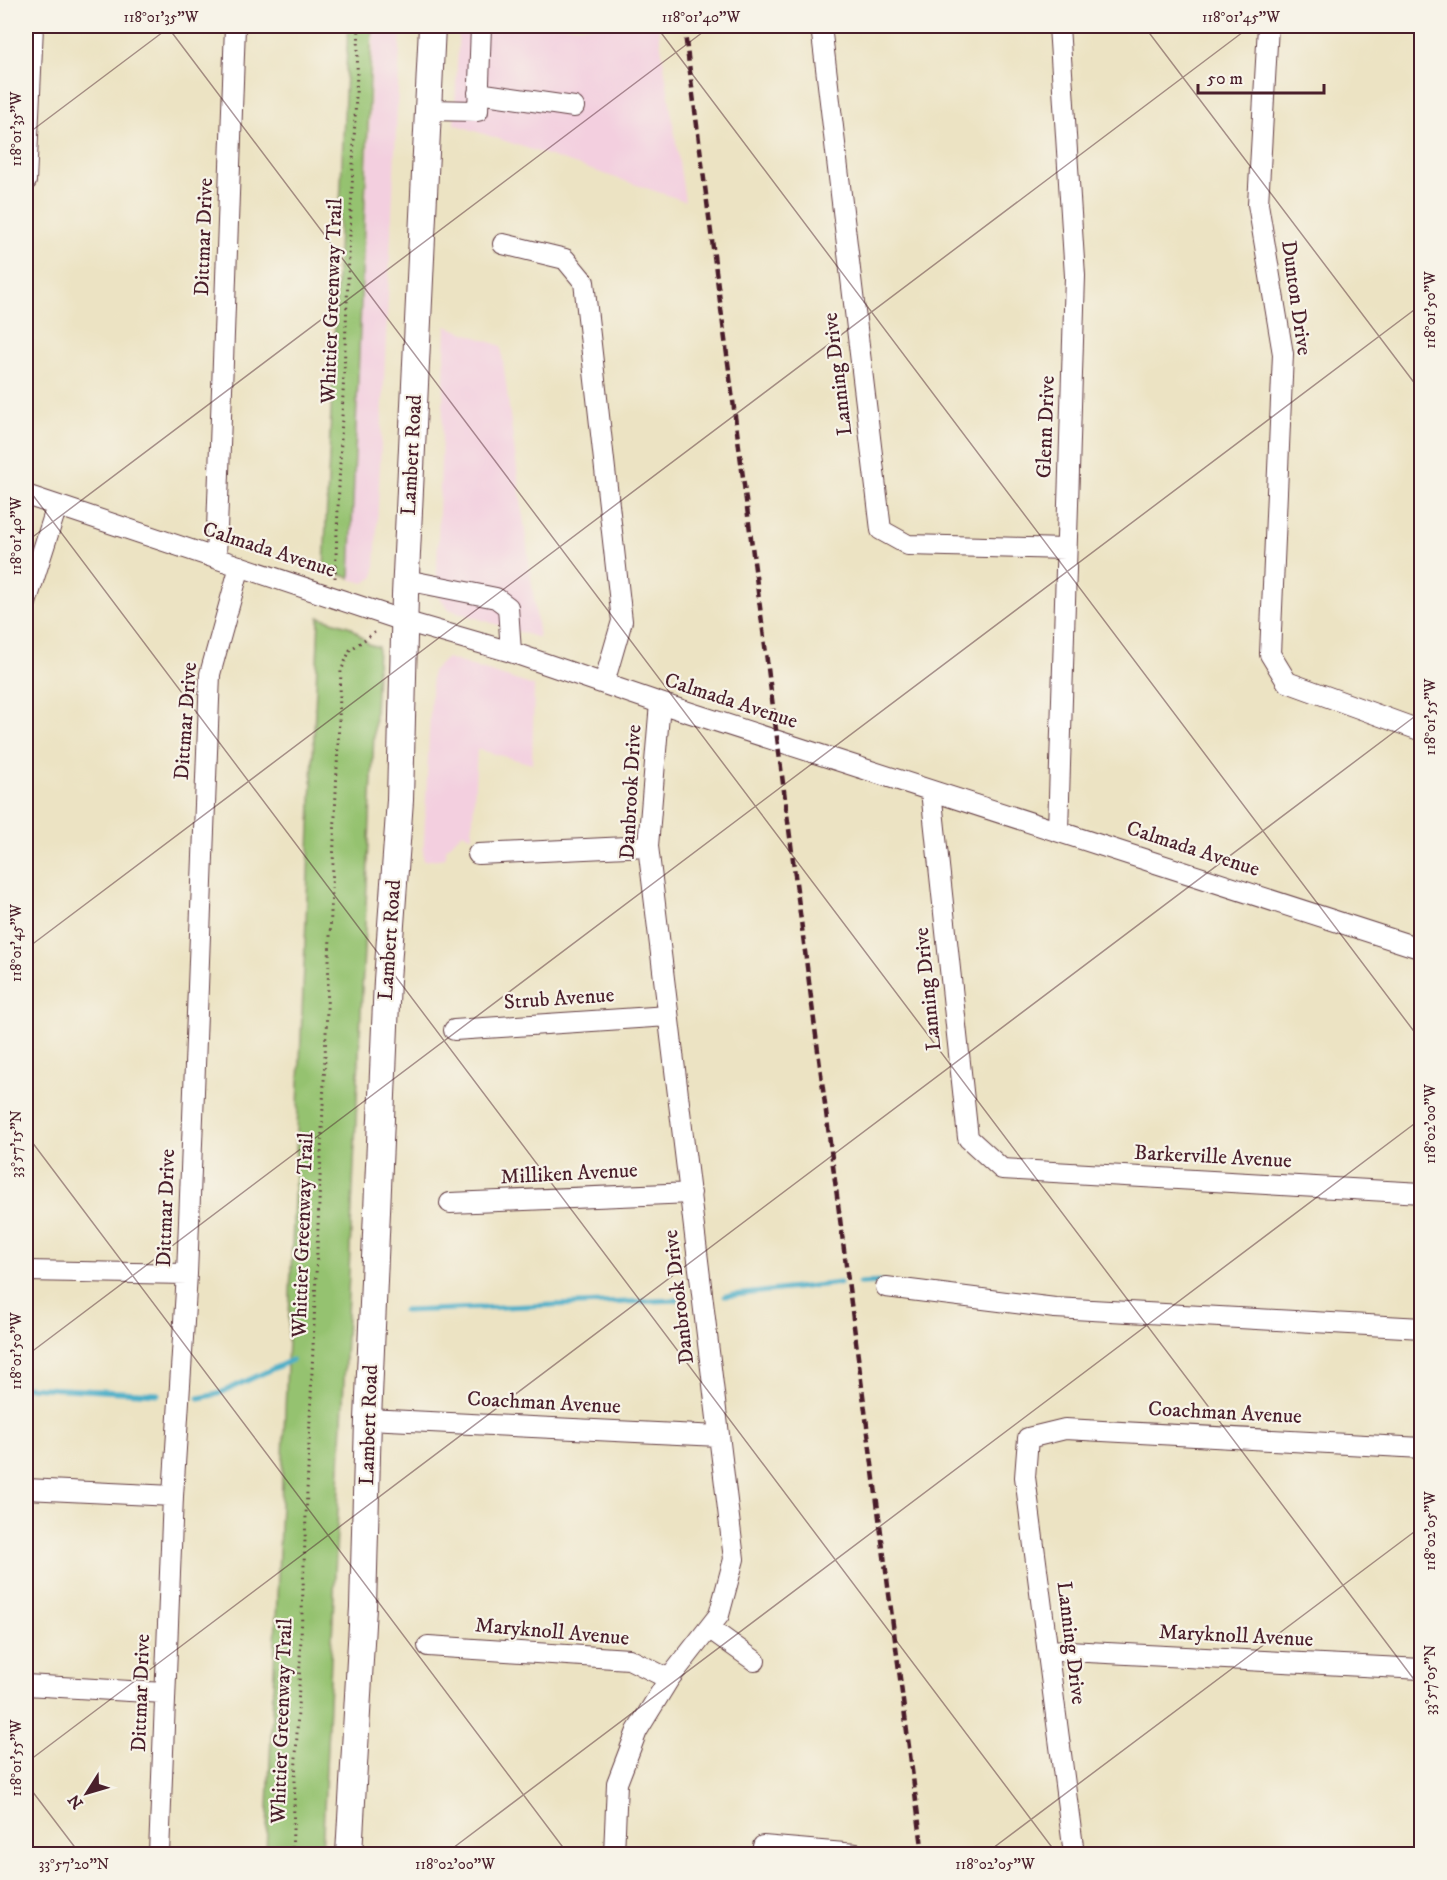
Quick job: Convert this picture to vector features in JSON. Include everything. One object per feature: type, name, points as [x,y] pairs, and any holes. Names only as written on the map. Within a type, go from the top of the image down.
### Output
[{"type":"main road","name":"Lambert Road","points":[[349,1854],[363,1607],[368,1419],[387,980],[400,800],[406,580],[432,26]]},
{"type":"street","points":[[26,181],[33,26]]},
{"type":"street","name":"Dittmar Drive","points":[[216,557],[235,26]]},
{"type":"street","points":[[428,110],[478,111],[481,26]]},
{"type":"street","name":"Lanning Drive","points":[[821,26],[881,530],[908,545],[1066,549]]},
{"type":"street","name":"Glenn Drive","points":[[1058,830],[1075,276],[1059,26]]},
{"type":"street","name":"Dunton Drive","points":[[1268,26],[1258,204],[1283,354],[1270,654],[1287,682],[1422,731]]},
{"type":"street","points":[[478,93],[574,107]]},
{"type":"street","points":[[503,244],[565,259],[584,282],[622,621],[604,683]]},
{"type":"street","name":"Calmada Avenue","points":[[26,495],[405,621],[511,652],[660,703],[1422,949]]},
{"type":"street","points":[[26,603],[57,506]]},
{"type":"street","name":"Dittmar Drive","points":[[159,1854],[173,1496],[187,1274],[210,674],[240,566]]},
{"type":"street","points":[[406,580],[496,598],[504,602],[508,607],[511,652]]},
{"type":"street","name":"Danbrook Drive","points":[[614,1854],[617,1783],[637,1731],[669,1679],[719,1616],[734,1558],[648,846],[660,703]]},
{"type":"street","name":"Lanning Drive","points":[[931,790],[969,1138],[1002,1169]]},
{"type":"street","points":[[478,854],[648,846]]},
{"type":"street","name":"Strub Avenue","points":[[454,1030],[668,1016]]},
{"type":"street","name":"Barkerville Avenue","points":[[1002,1169],[1422,1193]]},
{"type":"street","name":"Milliken Avenue","points":[[450,1203],[691,1193]]},
{"type":"street","points":[[26,1271],[187,1274]]},
{"type":"street","points":[[886,1287],[1055,1308],[1422,1328]]},
{"type":"street","name":"Coachman Avenue","points":[[368,1419],[719,1436]]},
{"type":"street","name":"Coachman Avenue","points":[[1028,1438],[1065,1429],[1422,1448]]},
{"type":"street","name":"Lanning Drive","points":[[1028,1438],[1025,1477],[1074,1854]]},
{"type":"street","points":[[26,1489],[173,1496]]},
{"type":"street","points":[[709,1628],[755,1661]]},
{"type":"street","name":"Maryknoll Avenue","points":[[428,1646],[629,1659],[669,1679]]},
{"type":"street","name":"Maryknoll Avenue","points":[[1048,1650],[1422,1669]]},
{"type":"street","points":[[26,1685],[164,1693]]},
{"type":"street","points":[[763,1846],[856,1854]]},
{"type":"path","name":"Whittier Greenway Trail","points":[[335,578],[359,26]]},
{"type":"path","name":"Whittier Greenway Trail","points":[[292,1854],[341,671],[350,650],[375,632]]},
{"type":"shaded area","points":[[374,26],[401,26],[375,568],[374,577],[364,583],[350,579]]},
{"type":"shaded area","points":[[459,26],[658,26],[685,201],[454,124]]},
{"type":"shaded area","points":[[446,326],[501,346],[539,638],[448,609],[436,593]]},
{"type":"shaded area","points":[[447,658],[534,686],[532,764],[477,749],[472,836],[463,833],[457,837],[446,849],[445,858],[423,861],[432,671]]},
{"type":"green space","points":[[348,26],[372,26],[350,578],[324,569]]},
{"type":"green space","points":[[319,617],[351,627],[369,644],[378,647],[322,1854],[266,1854]]},
{"type":"waterway","points":[[859,1283],[884,1282]]},
{"type":"waterway","points":[[725,1296],[840,1283]]},
{"type":"waterway","points":[[404,1311],[677,1300]]},
{"type":"waterway","points":[[199,1398],[218,1394],[292,1360]]},
{"type":"waterway","points":[[26,1387],[158,1394]]},
{"type":"railway","points":[[684,26],[923,1854]]}]
